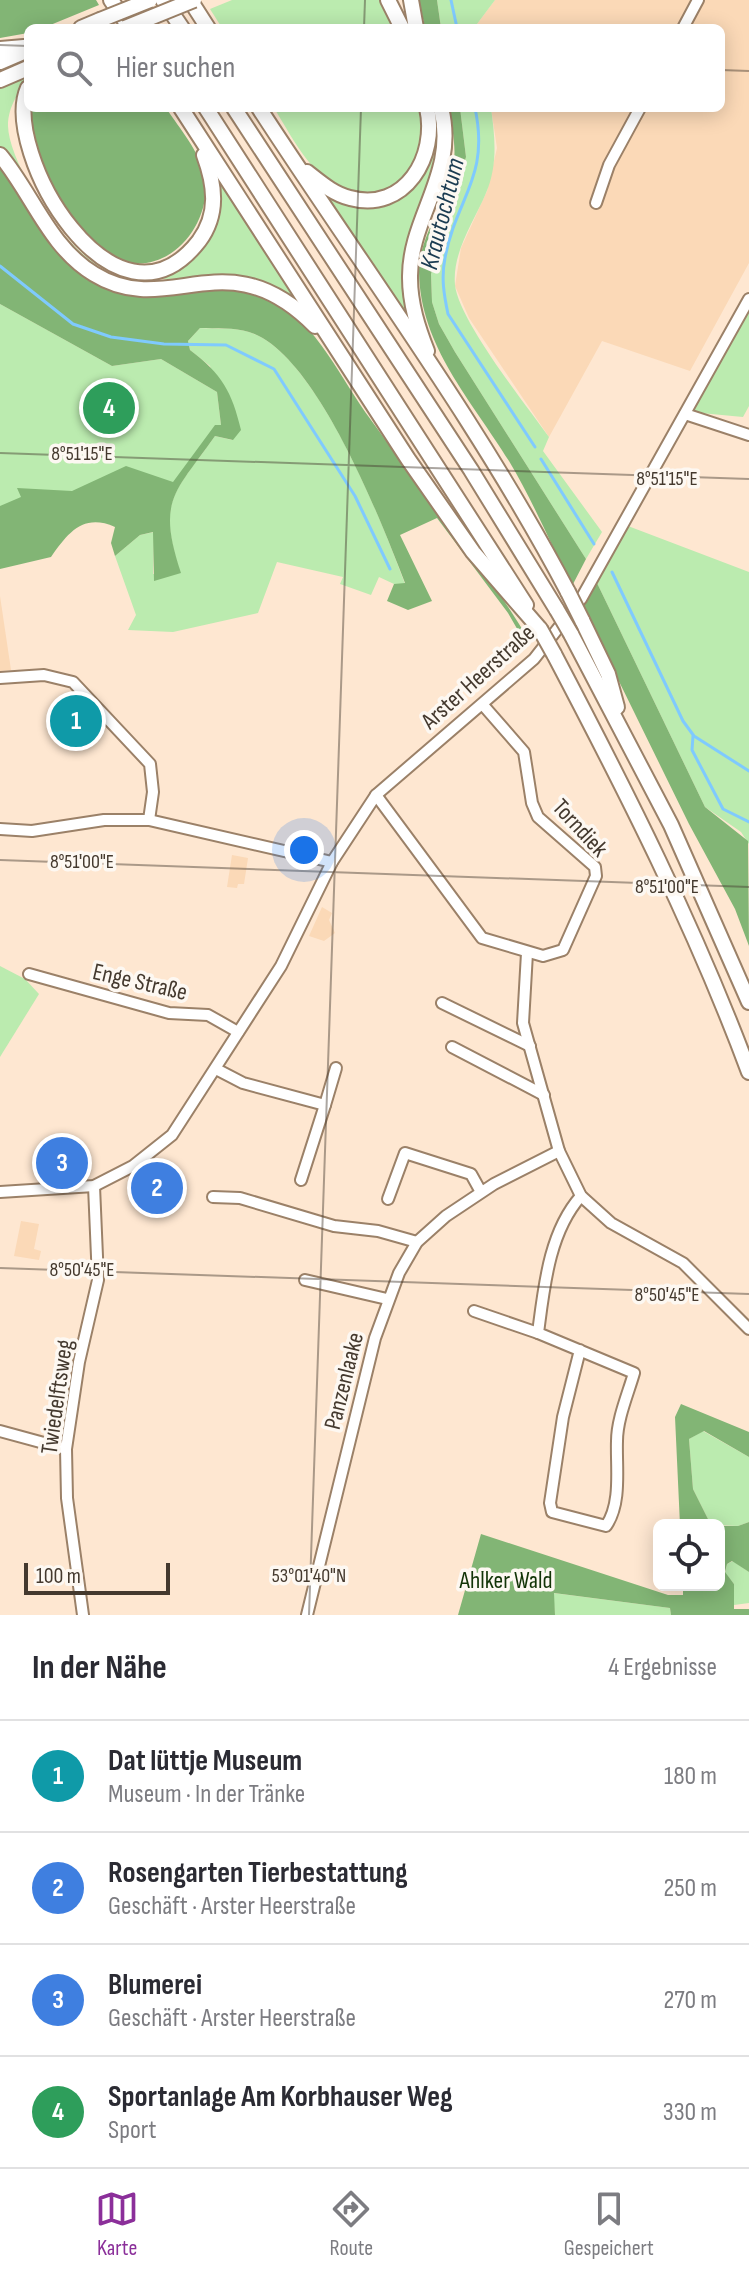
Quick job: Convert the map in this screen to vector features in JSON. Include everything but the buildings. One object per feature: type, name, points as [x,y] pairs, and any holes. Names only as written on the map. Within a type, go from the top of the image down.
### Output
[{"type":"highway","points":[[111,0],[126,24]]},
{"type":"highway","points":[[136,0],[151,24]]},
{"type":"highway","points":[[90,24],[150,0]]},
{"type":"highway","points":[[163,0],[179,24]]},
{"type":"highway","points":[[137,24],[192,0],[206,24]]},
{"type":"highway","points":[[388,0],[400,24]]},
{"type":"highway","points":[[411,0],[415,24]]},
{"type":"highway","points":[[0,49],[24,49]]},
{"type":"highway","points":[[0,62],[24,51]]},
{"type":"highway","points":[[0,80],[24,70]]},
{"type":"highway","points":[[24,95],[18,106],[15,137],[28,169],[66,232],[98,262],[118,270],[137,273],[177,262],[205,233],[213,209],[213,178],[192,125]]},
{"type":"highway","points":[[184,112],[473,552],[540,629]]},
{"type":"highway","points":[[209,112],[449,481],[540,629],[648,834],[698,944],[749,1072]]},
{"type":"highway","points":[[237,112],[471,470],[571,634],[678,838],[749,1002]]},
{"type":"highway","points":[[262,112],[436,374],[524,513],[568,592],[608,674],[622,727]]},
{"type":"highway","points":[[296,163],[341,195],[362,201],[387,197],[406,186],[422,164],[429,144],[427,112]]},
{"type":"highway","points":[[436,374],[416,322],[410,276],[418,234],[443,163],[445,130],[442,112]]},
{"type":"highway","points":[[0,155],[67,253],[96,275],[143,289],[227,280],[251,283],[292,304],[334,344]]},
{"type":"street","points":[[685,24],[698,0]]},
{"type":"street","points":[[596,203],[609,165],[638,112]]},
{"type":"street","name":"Arster Heerstraße","points":[[0,1192],[94,1186],[158,1150],[172,1135],[281,966],[332,862],[376,795],[534,659],[581,599],[749,299]]},
{"type":"street","points":[[685,414],[749,435]]},
{"type":"street","points":[[0,678],[44,675],[73,682],[144,754],[150,764],[153,783],[149,820]]},
{"type":"street","name":"Torndiek","points":[[483,705],[524,752],[532,803],[538,817],[595,867],[596,876],[568,944],[554,955],[527,953]]},
{"type":"street","points":[[376,795],[482,938],[527,953],[523,1023],[559,1151],[581,1196],[611,1223],[683,1263],[749,1329]]},
{"type":"street","points":[[0,829],[32,831],[104,820],[149,820],[332,862]]},
{"type":"street","name":"Enge Straße","points":[[29,974],[169,1013],[208,1015],[238,1032]]},
{"type":"street","points":[[442,1003],[530,1046]]},
{"type":"street","points":[[452,1047],[544,1095]]},
{"type":"street","points":[[301,1180],[336,1068]]},
{"type":"street","points":[[216,1069],[243,1083],[325,1105]]},
{"type":"street","points":[[388,1199],[406,1147],[471,1174],[481,1192]]},
{"type":"street","name":"Panzenlaake","points":[[307,1615],[387,1299],[417,1242],[446,1216],[481,1192],[550,1153],[559,1151]]},
{"type":"street","name":"Twiedelftsweg","points":[[85,1614],[67,1498],[66,1449],[79,1362],[98,1280],[94,1186]]},
{"type":"street","points":[[538,1333],[545,1278],[568,1211],[581,1196]]},
{"type":"street","points":[[213,1197],[250,1200],[334,1226],[378,1231],[417,1242]]},
{"type":"street","points":[[305,1280],[387,1299]]},
{"type":"street","points":[[474,1311],[538,1333],[580,1350],[634,1373],[617,1441],[620,1456],[612,1517],[606,1526],[552,1512],[550,1503],[563,1417],[580,1350]]},
{"type":"street","points":[[0,1431],[66,1449]]},
{"type":"shaded area","points":[[495,0],[749,0],[749,263],[690,371],[602,341],[549,437],[469,318],[455,286],[461,248],[487,191],[497,148],[492,112],[725,112],[725,24],[477,24]]},
{"type":"shaded area","points":[[0,596],[11,670],[0,671]]},
{"type":"shaded area","points":[[232,855],[248,858],[244,884],[238,884],[237,888],[227,887]]},
{"type":"shaded area","points":[[322,907],[332,913],[329,920],[335,933],[324,941],[309,936]]},
{"type":"shaded area","points":[[21,1221],[39,1224],[34,1249],[41,1251],[39,1260],[14,1256]]},
{"type":"green space","points":[[0,0],[96,0],[99,5],[53,24],[24,24],[24,34],[0,38]]},
{"type":"green space","points":[[232,0],[380,0],[393,24],[219,24],[210,9]]},
{"type":"green space","points":[[419,0],[437,0],[440,24],[424,24]]},
{"type":"green space","points":[[437,0],[495,0],[477,24],[440,24]]},
{"type":"green space","points":[[24,78],[12,105],[8,126],[11,145],[20,167],[50,218],[89,259],[106,270],[81,258],[63,240],[0,148],[0,88]]},
{"type":"green space","points":[[28,112],[169,112],[194,150],[205,177],[202,212],[194,228],[171,253],[155,261],[138,264],[108,255],[80,230],[53,196],[27,151]]},
{"type":"green space","points":[[276,112],[420,112],[419,145],[414,161],[394,187],[379,193],[361,194],[341,188],[320,174],[302,153]]},
{"type":"green space","points":[[450,112],[460,112],[466,157],[431,274],[432,302],[439,324],[455,352],[586,559],[572,586],[518,476],[450,372],[428,324],[422,299],[420,259],[450,181],[454,138]]},
{"type":"green space","points":[[460,112],[492,112],[494,151],[490,182],[457,261],[455,285],[459,301],[480,340],[549,437],[543,451],[602,532],[586,559],[455,352],[439,324],[432,302],[431,274],[466,157]]},
{"type":"green space","points":[[437,114],[440,153],[414,230],[413,328],[382,285],[378,270],[322,193],[334,197],[408,191]]},
{"type":"green space","points":[[0,165],[52,243],[70,263],[91,279],[115,289],[145,294],[217,288],[251,291],[272,299],[303,323],[493,585],[530,642],[527,646],[508,613],[437,518],[400,535],[432,601],[408,610],[387,601],[394,584],[405,583],[380,520],[343,442],[298,371],[274,346],[237,329],[200,328],[188,341],[190,350],[210,367],[224,385],[241,430],[233,440],[215,436],[174,499],[170,529],[181,573],[154,581],[153,532],[140,535],[115,556],[111,543],[115,527],[94,522],[70,533],[51,557],[0,569],[0,506],[21,497],[17,488],[72,491],[126,466],[173,482],[215,425],[221,425],[217,392],[161,359],[112,366],[0,304]]},
{"type":"green space","points":[[215,173],[304,308],[274,287],[240,277],[127,280],[111,272],[135,275],[201,245]]},
{"type":"green space","points":[[0,304],[112,366],[161,359],[217,392],[221,425],[174,485],[0,536]]},
{"type":"green space","points":[[749,307],[749,406],[743,417],[690,412]]},
{"type":"green space","points":[[200,328],[249,332],[274,346],[298,371],[344,442],[405,584],[394,584],[379,577],[371,595],[340,584],[343,577],[277,562],[258,613],[173,632],[128,630],[136,615],[115,556],[140,535],[154,532],[153,574],[180,572],[170,528],[174,498],[215,436],[232,440],[210,366],[190,350],[188,341]]},
{"type":"green space","points":[[628,526],[749,572],[749,844],[741,832],[705,807],[597,583]]},
{"type":"green space","points":[[597,583],[705,807],[748,841],[749,946],[735,909],[689,824],[582,606]]},
{"type":"green space","points":[[0,966],[25,979],[39,994],[0,1057]]},
{"type":"green space","points":[[681,1404],[749,1432],[749,1457],[704,1431],[689,1439],[693,1489],[708,1519],[680,1519],[675,1417]]},
{"type":"green space","points":[[703,1431],[749,1457],[749,1522],[725,1526],[725,1519],[708,1519],[693,1489],[689,1439]]},
{"type":"green space","name":"Ahlker Wald","points":[[749,1522],[749,1572],[732,1561],[727,1564],[725,1572],[725,1526]]},
{"type":"green space","name":"Ahlker Wald","points":[[481,1534],[653,1591],[683,1595],[683,1591],[725,1591],[725,1572],[734,1584],[734,1609],[749,1609],[749,1615],[671,1615],[670,1608],[554,1593],[555,1615],[458,1615]]},
{"type":"green space","points":[[733,1561],[749,1572],[749,1603],[734,1605],[734,1584],[725,1573],[727,1564]]},
{"type":"green space","points":[[553,1593],[670,1608],[671,1615],[555,1615]]},
{"type":"waterway","name":"Krautochtum","points":[[451,0],[456,24]]},
{"type":"waterway","name":"Krautochtum","points":[[476,112],[478,153],[470,187],[456,219],[445,258],[445,300],[448,314],[535,447]]},
{"type":"waterway","points":[[0,266],[73,324],[111,337],[164,344],[226,345],[274,369],[355,496],[390,569]]},
{"type":"waterway","name":"Krautochtum","points":[[541,459],[594,544]]},
{"type":"waterway","name":"Krautochtum","points":[[612,572],[683,721],[694,736],[749,771]]},
{"type":"waterway","points":[[693,736],[692,750],[723,809],[749,822]]},
{"type":"place","name":"Sportanlage Am Korbhauser Weg","points":[[109,408]]},
{"type":"place","name":"Dat lüttje Museum","points":[[76,721]]},
{"type":"place","name":"Blumerei","points":[[62,1163]]},
{"type":"place","name":"Rosengarten Tierbestattung","points":[[157,1188]]}]
